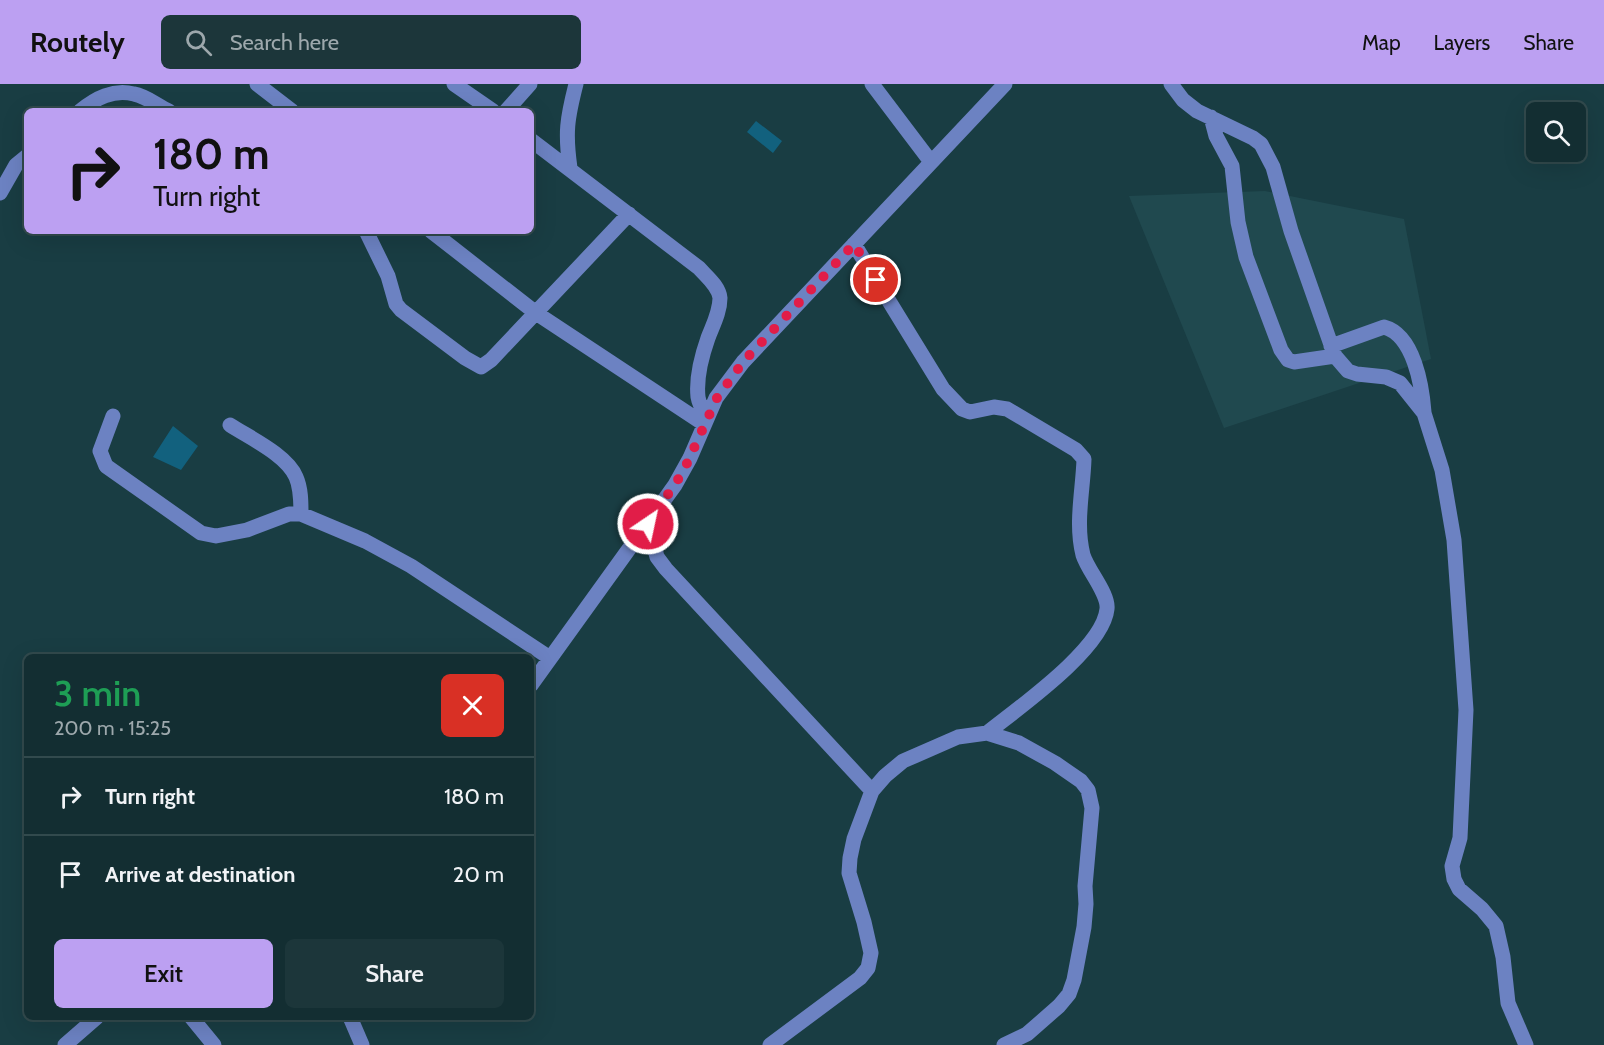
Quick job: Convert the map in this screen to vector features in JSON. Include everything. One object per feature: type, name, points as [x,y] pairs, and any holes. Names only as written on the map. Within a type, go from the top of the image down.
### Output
[{"type":"street","points":[[257,84],[288,108]]},
{"type":"street","points":[[454,84],[489,108]]},
{"type":"street","points":[[509,108],[530,84]]},
{"type":"street","points":[[570,168],[566,140],[567,125],[576,84]]},
{"type":"street","points":[[872,84],[931,162]]},
{"type":"street","points":[[534,681],[683,472],[717,398],[743,362],[1005,84]]},
{"type":"street","points":[[1171,84],[1190,105],[1261,144],[1273,167],[1291,231],[1333,351],[1348,370],[1357,374],[1386,377],[1400,383],[1424,413]]},
{"type":"street","points":[[84,108],[99,97],[130,89],[164,108]]},
{"type":"street","points":[[1211,117],[1216,136],[1232,166],[1238,222],[1246,257],[1281,351],[1288,360],[1294,362],[1333,351],[1384,327],[1394,331],[1407,347],[1418,372],[1424,413],[1442,470],[1454,540],[1466,734],[1463,752],[1460,838],[1452,866],[1454,879],[1460,889],[1482,909],[1496,926],[1503,957],[1508,1003],[1526,1045]]},
{"type":"street","points":[[534,142],[709,278],[720,296],[715,323],[700,367],[698,397],[705,421]]},
{"type":"street","points":[[0,193],[16,165],[24,158]]},
{"type":"street","points":[[367,234],[388,276],[396,304],[401,310],[481,367],[485,366],[629,214]]},
{"type":"street","points":[[435,234],[536,313],[705,421]]},
{"type":"street","points":[[854,244],[953,401],[970,412],[994,407],[1007,409],[1076,450],[1084,459],[1078,521],[1084,557],[1107,607],[1104,620],[1097,635],[1078,658],[987,733]]},
{"type":"street","points":[[113,416],[100,450],[106,466],[201,533],[216,536],[247,530],[289,513],[301,514],[365,541],[411,566],[550,658]]},
{"type":"street","points":[[230,425],[278,455],[291,466],[297,478],[301,514]]},
{"type":"street","points":[[648,524],[657,557],[671,576],[872,791]]},
{"type":"street","points":[[770,1045],[860,978],[868,968],[871,952],[849,866],[854,839],[872,791],[903,761],[958,737],[987,733],[1019,743],[1081,781],[1088,790],[1092,808],[1084,927],[1074,980],[1069,994],[1027,1034],[1004,1045]]},
{"type":"street","points":[[65,1045],[94,1020]]},
{"type":"street","points":[[193,1020],[214,1045]]},
{"type":"street","points":[[351,1020],[362,1045]]},
{"type":"shaded area","points":[[1265,191],[1404,219],[1431,359],[1224,428],[1129,196]]},
{"type":"building","points":[[756,121],[782,141],[773,153],[747,132]]},
{"type":"building","points":[[173,426],[198,446],[181,470],[153,457]]},
{"type":"route","points":[[648,524],[683,472],[717,398],[730,379],[743,362],[854,244],[876,280]]}]
